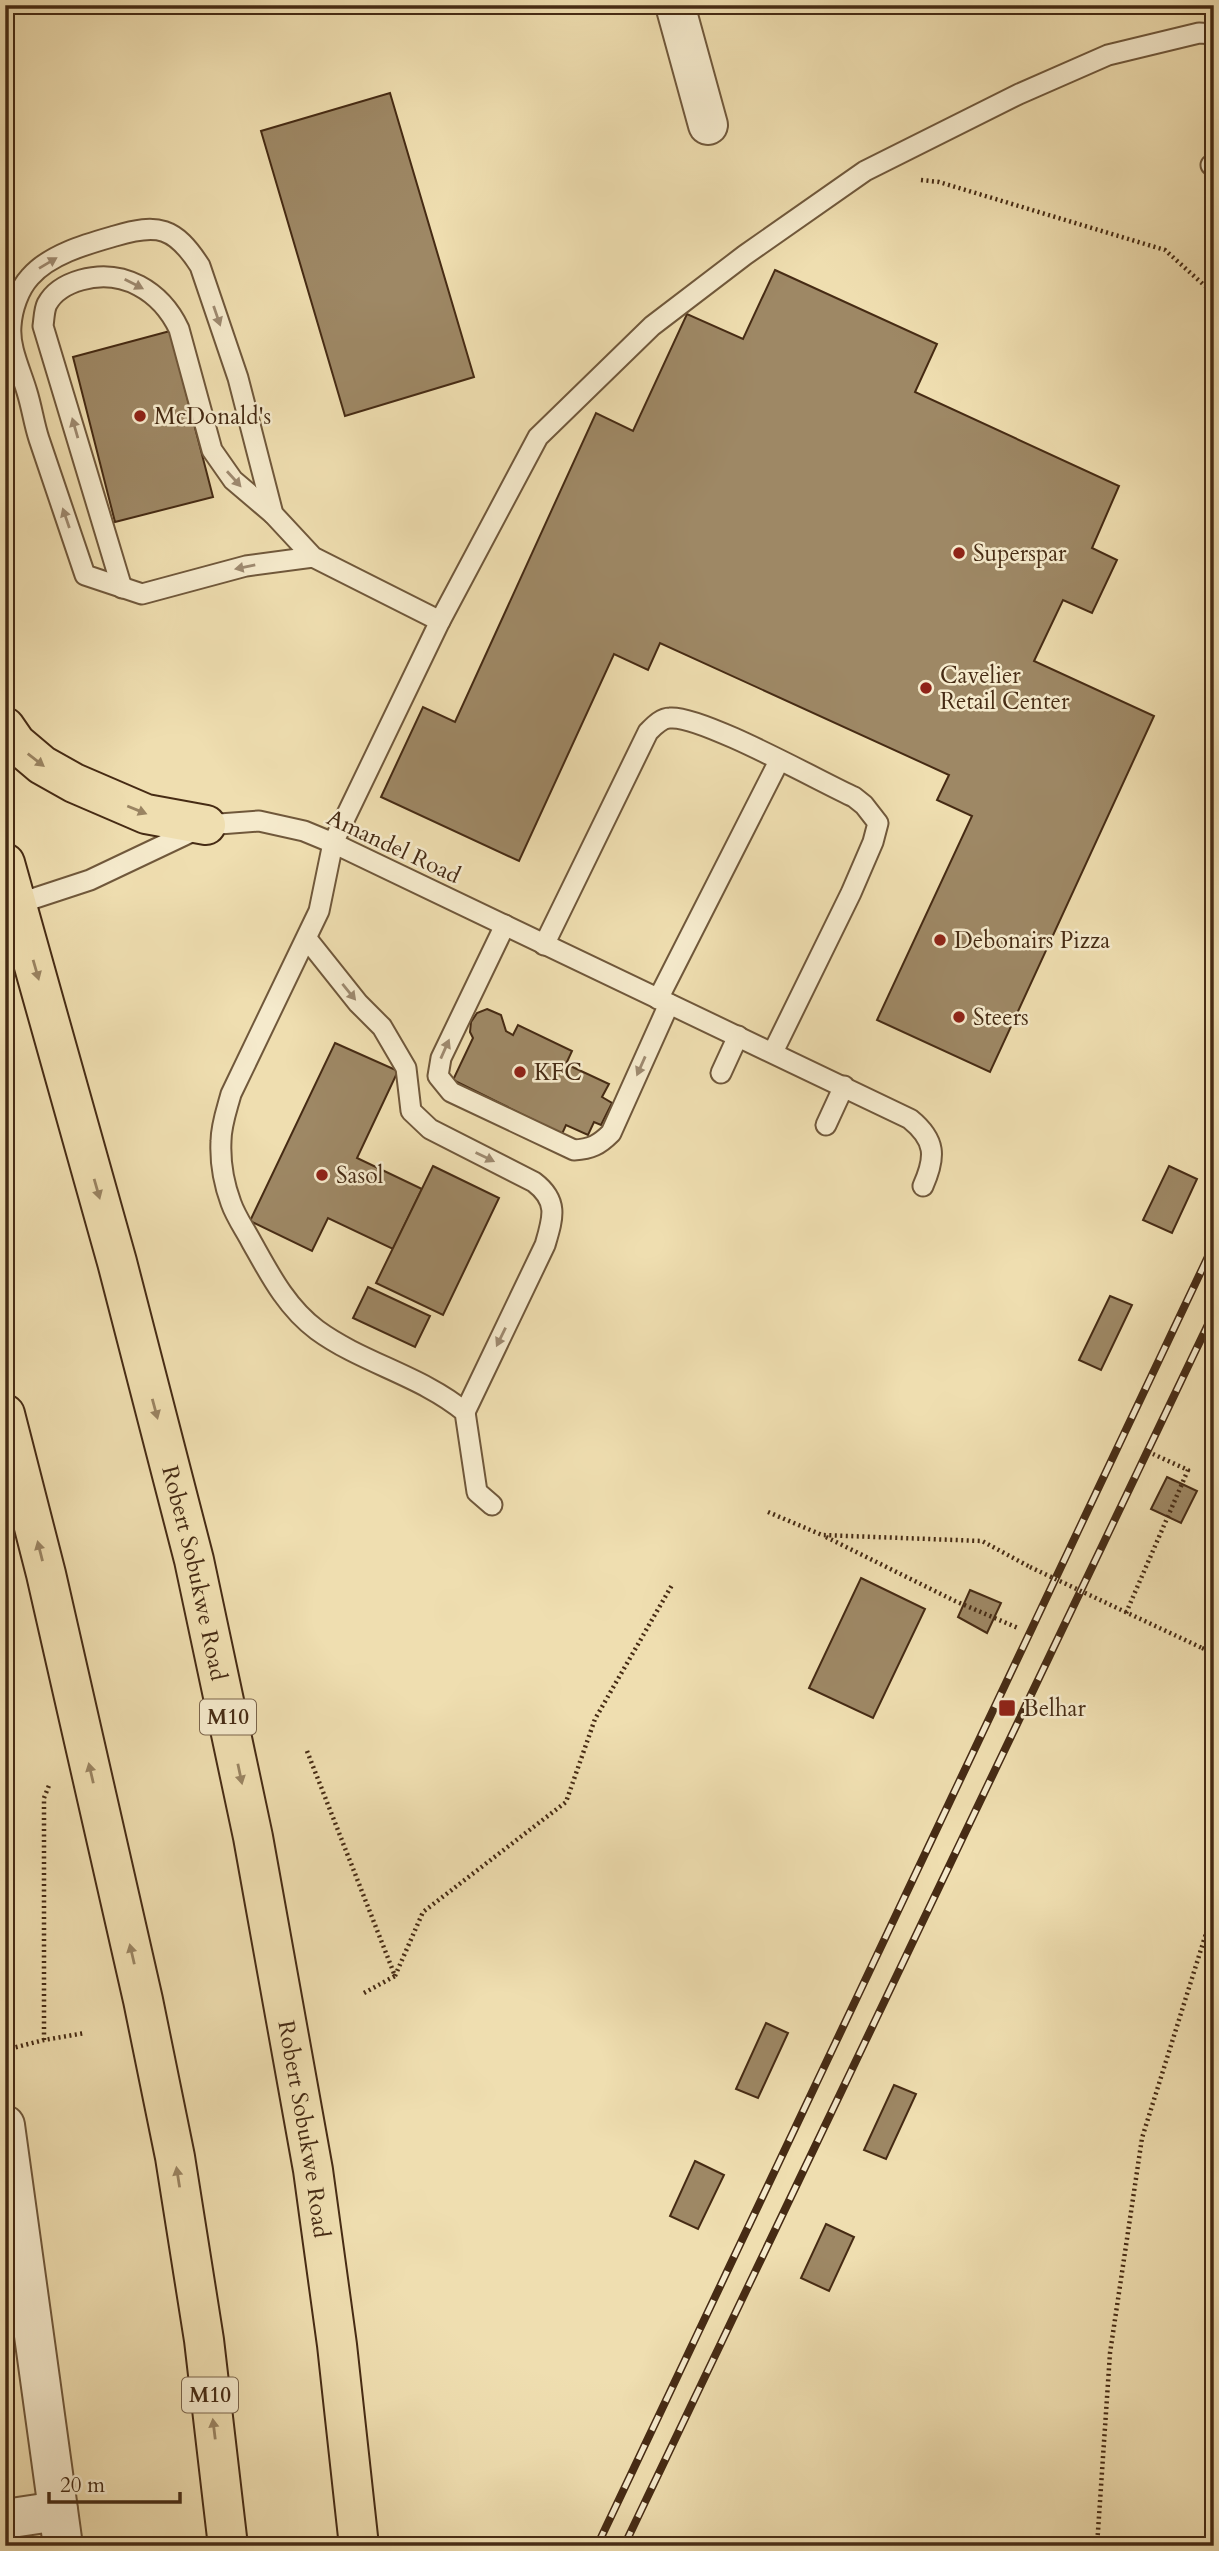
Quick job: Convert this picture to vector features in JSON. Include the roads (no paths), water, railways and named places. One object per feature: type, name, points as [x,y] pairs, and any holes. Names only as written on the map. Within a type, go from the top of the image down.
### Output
[{"type":"main road","points":[[5,727],[16,743],[42,765],[74,783],[146,814],[206,825]]},
{"type":"main road","name":"Robert Sobukwe Road","points":[[5,863],[11,906],[117,1262],[194,1560],[253,1837],[313,2170],[337,2345],[359,2546]]},
{"type":"main road","name":"M10","points":[[5,1414],[46,1574],[143,2000],[175,2157],[204,2340],[228,2546]]},
{"type":"street","points":[[675,5],[708,125]]},
{"type":"street","points":[[5,2124],[60,2529],[5,2519]]},
{"type":"lane","points":[[465,1412],[432,1391],[337,1343],[301,1317],[269,1274],[231,1205],[224,1181],[220,1142],[231,1094],[318,911],[333,843],[440,621],[538,436],[652,326],[745,255],[865,171],[1019,94],[1108,55],[1199,33],[1214,34]]},
{"type":"lane","points":[[273,514],[237,378],[200,266],[190,250],[176,236],[159,229],[139,229],[96,242],[46,262],[28,278],[15,302],[10,326],[12,346],[38,436],[85,575],[142,594],[246,566],[313,557]]},
{"type":"lane","points":[[122,587],[43,326],[46,305],[64,285],[117,276],[145,290],[171,312],[179,329],[212,450],[233,480],[273,514],[313,557],[440,621]]},
{"type":"lane","points":[[544,945],[648,732],[654,725],[667,717],[695,722],[779,761],[853,797],[864,805],[878,822],[873,842],[851,893],[773,1052]]},
{"type":"lane","points":[[505,925],[441,1058],[438,1076],[451,1092],[574,1150],[599,1144],[611,1133],[664,1002],[779,761]]},
{"type":"lane","name":"Amandel Road","points":[[11,906],[90,880],[206,825],[259,821],[304,831],[910,1119],[926,1132],[932,1155],[932,1167],[923,1186]]},
{"type":"lane","points":[[307,939],[358,1003],[382,1027],[406,1068],[411,1111],[430,1129],[534,1182],[545,1191],[552,1202],[552,1223],[545,1245],[465,1412],[477,1492],[492,1506]]},
{"type":"lane","points":[[720,1073],[738,1036]]},
{"type":"lane","points":[[826,1125],[844,1086]]},
{"type":"railway","points":[[597,2546],[1214,1244]]},
{"type":"railway","points":[[624,2546],[1214,1312]]},
{"type":"place","name":"McDonald's","points":[[140,416]]},
{"type":"place","name":"Superspar","points":[[959,553]]},
{"type":"place","name":"Cavelier Retail Center","points":[[926,688]]},
{"type":"place","name":"Debonairs Pizza","points":[[940,940]]},
{"type":"place","name":"Steers","points":[[959,1017]]},
{"type":"place","name":"KFC","points":[[520,1072]]},
{"type":"place","name":"Sasol","points":[[322,1175]]},
{"type":"place","name":"Belhar","points":[[1007,1708]]}]
